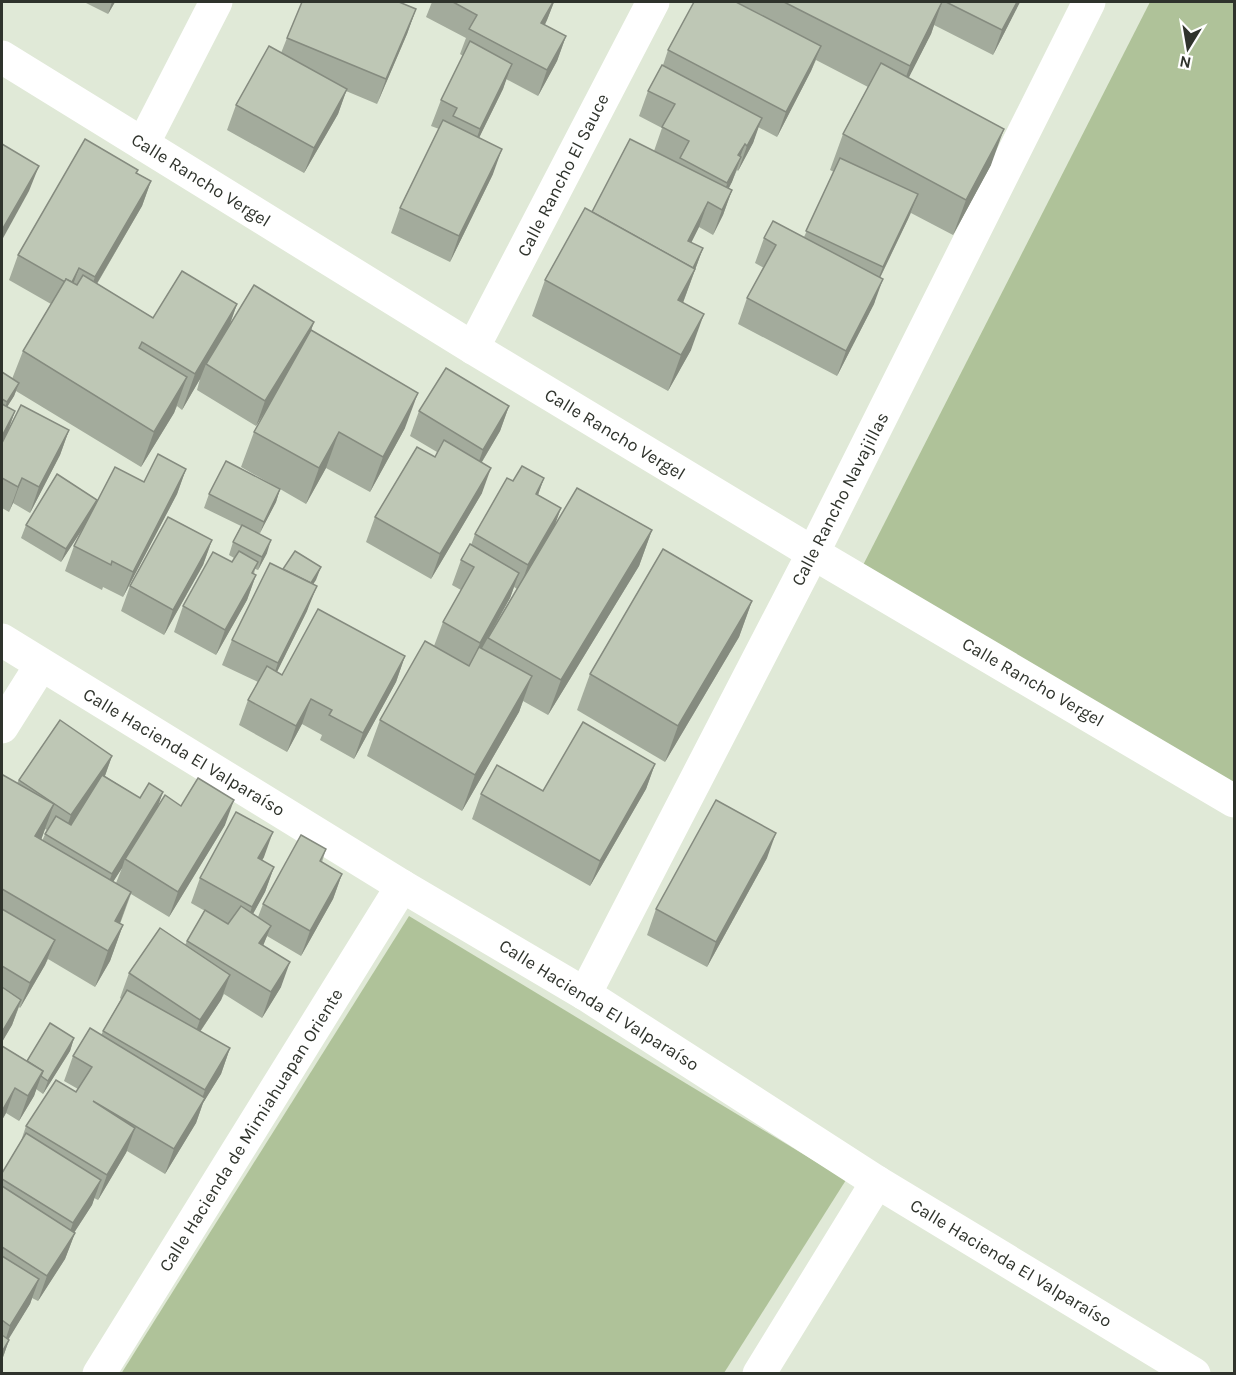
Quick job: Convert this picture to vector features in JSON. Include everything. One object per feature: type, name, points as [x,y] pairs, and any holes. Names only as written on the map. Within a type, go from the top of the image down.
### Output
[{"type":"street","points":[[143,144],[216,2]]},
{"type":"street","name":"Calle Rancho El Sauce","points":[[473,348],[652,2]]},
{"type":"street","name":"Calle Rancho Navajillas","points":[[585,994],[813,553],[1089,2]]},
{"type":"street","name":"Calle Rancho Vergel","points":[[2,57],[473,348],[813,553],[1234,801]]},
{"type":"street","name":"Calle Hacienda El Valparaíso","points":[[2,640],[402,886],[585,994],[877,1182],[1194,1374]]},
{"type":"street","points":[[2,727],[41,665]]},
{"type":"street","name":"Calle Hacienda de Mimiahuapan Oriente","points":[[99,1374],[402,886]]},
{"type":"street","points":[[759,1374],[877,1182]]},
{"type":"green space","points":[[1150,2],[1234,2],[1234,785],[858,575]]},
{"type":"green space","points":[[409,916],[846,1180],[724,1373],[121,1374]]},
{"type":"building","points":[[302,2],[399,2],[416,9],[386,79],[287,38]]},
{"type":"building","points":[[453,2],[553,2],[541,23],[566,36],[547,70],[469,29],[477,15]]},
{"type":"building","points":[[694,2],[736,2],[821,46],[786,112],[668,50]]},
{"type":"building","points":[[784,2],[942,2],[910,66]]},
{"type":"building","points":[[946,2],[1017,2],[1002,30]]},
{"type":"building","points":[[470,41],[512,64],[480,129],[453,116],[457,108],[441,100]]},
{"type":"building","points":[[269,46],[347,89],[314,148],[236,105]]},
{"type":"building","points":[[881,63],[1004,129],[966,200],[843,134]]},
{"type":"building","points":[[662,65],[762,118],[747,146],[745,144],[738,155],[741,157],[727,183],[680,158],[689,141],[662,127],[675,104],[648,91]]},
{"type":"building","points":[[443,120],[502,149],[459,236],[400,208]]},
{"type":"building","points":[[85,139],[138,170],[136,173],[151,181],[95,277],[79,268],[72,282],[66,279],[65,282],[18,255]]},
{"type":"building","points":[[630,139],[732,190],[722,210],[708,202],[688,241],[703,248],[693,268],[592,212]]},
{"type":"building","points":[[2,144],[39,166],[2,230]]},
{"type":"building","points":[[840,158],[918,194],[883,267],[806,231]]},
{"type":"building","points":[[585,208],[695,269],[678,300],[704,314],[681,355],[545,280]]},
{"type":"building","points":[[773,221],[883,279],[846,351],[747,298],[776,245],[764,238]]},
{"type":"building","points":[[182,271],[237,304],[195,374],[142,342],[139,348],[187,377],[154,432],[23,351],[66,279],[77,285],[83,275],[153,318]]},
{"type":"building","points":[[254,285],[314,322],[265,401],[206,364]]},
{"type":"building","points":[[311,330],[418,393],[383,457],[339,432],[319,468],[254,432]]},
{"type":"building","points":[[446,368],[509,406],[483,450],[419,411]]},
{"type":"building","points":[[2,372],[19,383],[7,402],[2,399]]},
{"type":"building","points":[[2,404],[15,411],[2,436]]},
{"type":"building","points":[[21,405],[69,430],[39,487],[22,478],[18,487],[2,478],[2,443]]},
{"type":"building","points":[[444,440],[491,468],[440,554],[375,517],[417,447],[435,457]]},
{"type":"building","points":[[158,454],[186,469],[133,572],[112,561],[111,565],[74,546],[115,467],[144,482]]},
{"type":"building","points":[[226,461],[280,489],[264,522],[209,494]]},
{"type":"building","points":[[522,466],[544,478],[536,494],[561,508],[528,565],[475,534],[507,478],[513,481]]},
{"type":"building","points":[[57,474],[97,500],[66,549],[26,525]]},
{"type":"building","points":[[577,488],[652,530],[561,680],[488,638]]},
{"type":"building","points":[[168,517],[212,540],[173,610],[130,586]]},
{"type":"building","points":[[242,525],[271,540],[262,557],[233,542]]},
{"type":"building","points":[[470,544],[519,573],[480,643],[443,622],[474,567],[461,560]]},
{"type":"building","points":[[663,549],[752,601],[678,726],[590,674]]},
{"type":"building","points":[[239,551],[258,562],[252,573],[256,575],[225,630],[183,606],[213,552],[232,562]]},
{"type":"building","points":[[295,551],[321,567],[311,583],[283,569]]},
{"type":"building","points":[[270,563],[317,586],[278,663],[232,640]]},
{"type":"building","points":[[318,609],[405,656],[363,733],[329,715],[332,710],[311,699],[296,726],[248,700],[267,666],[282,675]]},
{"type":"building","points":[[425,641],[469,666],[479,647],[532,676],[475,775],[380,720]]},
{"type":"building","points":[[60,720],[112,756],[71,815],[19,780]]},
{"type":"building","points":[[583,722],[655,764],[600,861],[481,794],[497,765],[543,791]]},
{"type":"building","points":[[3,775],[54,804],[35,836],[131,892],[115,921],[123,925],[108,951],[2,889]]},
{"type":"building","points":[[102,775],[140,798],[149,783],[163,792],[112,874],[45,834],[56,816],[71,825]]},
{"type":"building","points":[[198,778],[234,800],[178,892],[125,859],[165,795],[181,806]]},
{"type":"building","points":[[716,800],[776,833],[716,942],[656,909]]},
{"type":"building","points":[[236,812],[273,832],[258,858],[274,867],[252,907],[200,878]]},
{"type":"building","points":[[301,835],[326,849],[320,861],[342,874],[310,931],[263,904]]},
{"type":"building","points":[[241,906],[271,926],[259,943],[290,962],[271,992],[187,941],[205,910],[228,924]]},
{"type":"building","points":[[2,909],[55,940],[30,983],[2,966]]},
{"type":"building","points":[[160,928],[230,975],[200,1020],[129,973]]},
{"type":"building","points":[[2,987],[21,1000],[2,1032]]},
{"type":"building","points":[[127,990],[230,1048],[205,1090],[103,1031]]},
{"type":"building","points":[[50,1023],[74,1038],[48,1081],[41,1076],[43,1071],[27,1061]]},
{"type":"building","points":[[90,1028],[205,1098],[174,1149],[93,1101],[135,1128],[107,1175],[26,1126],[56,1080],[76,1092],[92,1067],[73,1056]]},
{"type":"building","points":[[2,1046],[43,1071],[28,1096],[15,1088],[3,1109],[2,1108]]},
{"type":"building","points":[[26,1133],[101,1180],[73,1223],[2,1179],[2,1173]]},
{"type":"building","points":[[2,1186],[75,1233],[47,1276],[2,1247]]},
{"type":"building","points":[[2,1256],[39,1279],[10,1326],[2,1320]]},
{"type":"building","points":[[2,1335],[9,1340],[2,1352]]}]
